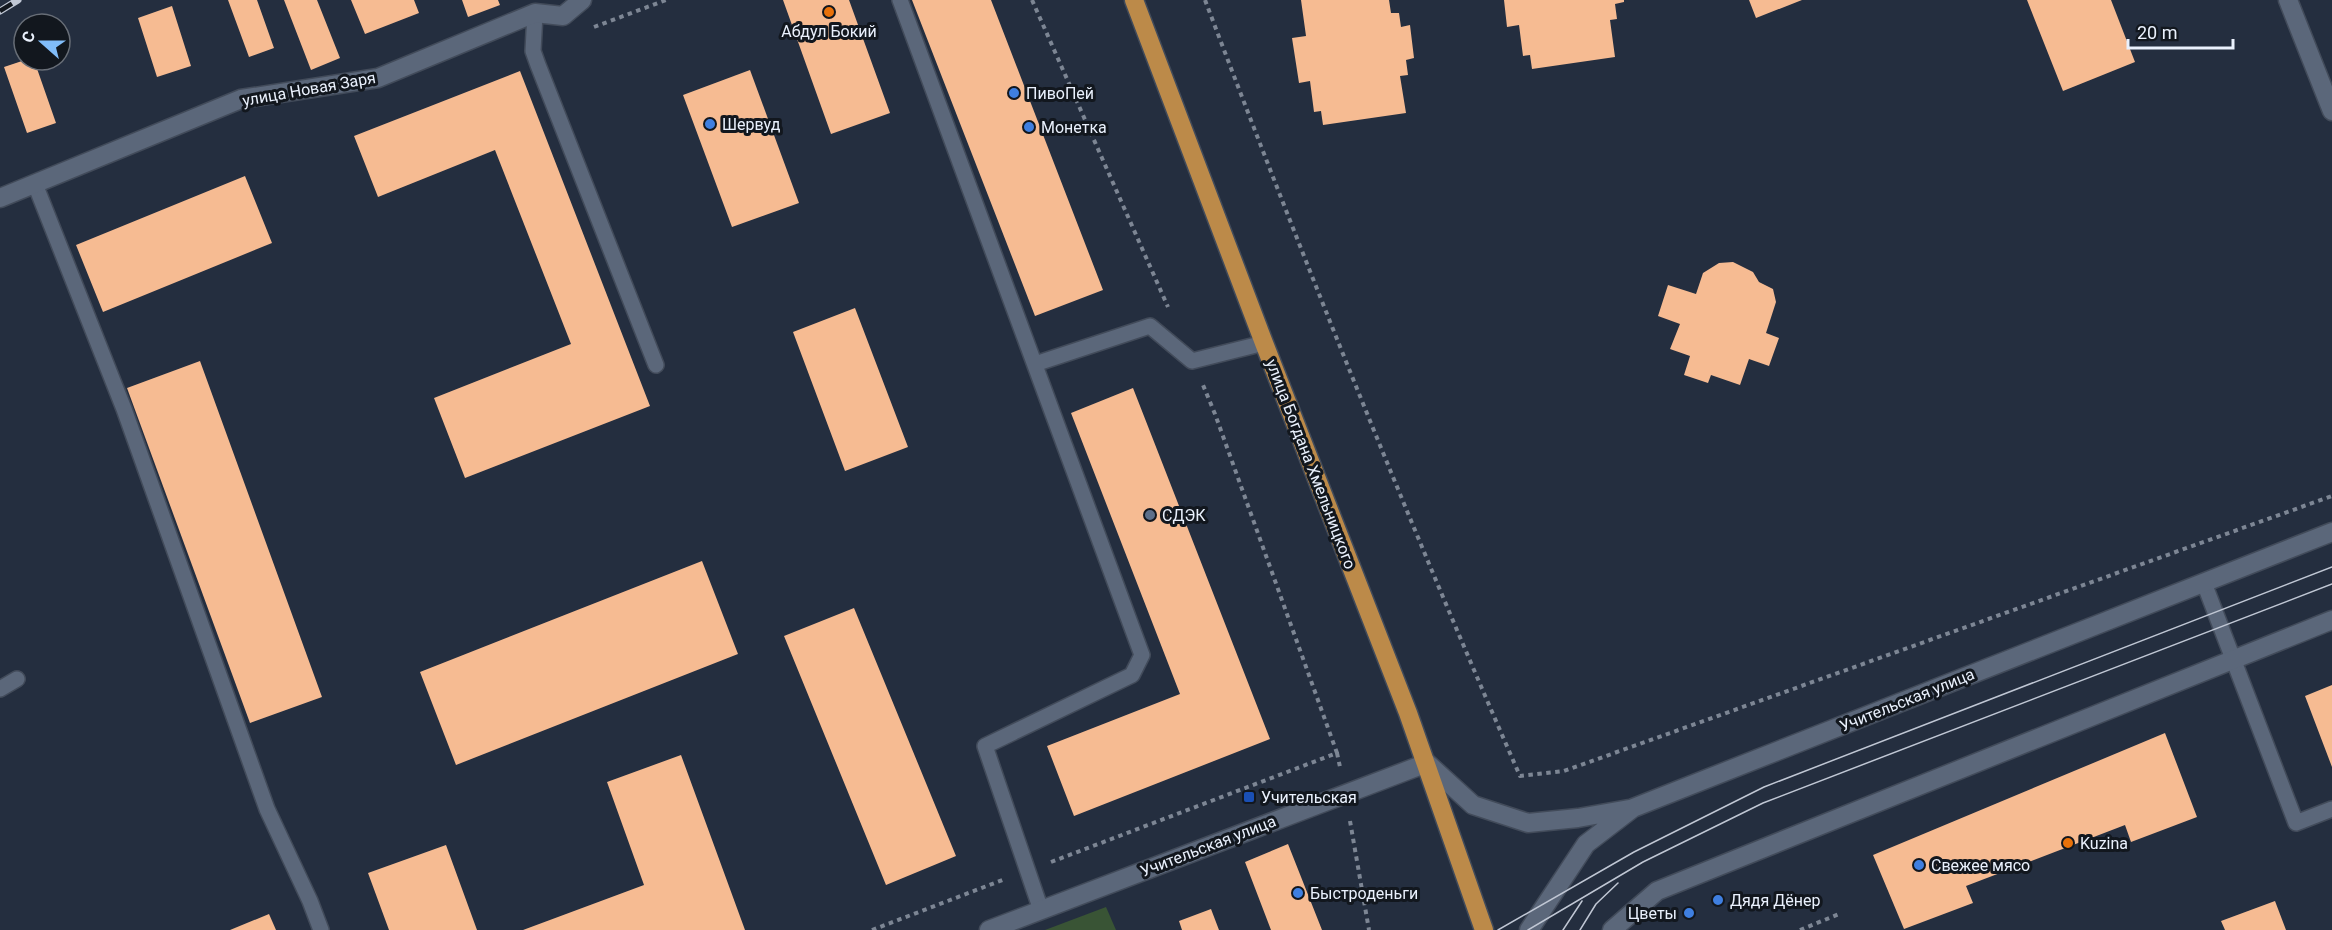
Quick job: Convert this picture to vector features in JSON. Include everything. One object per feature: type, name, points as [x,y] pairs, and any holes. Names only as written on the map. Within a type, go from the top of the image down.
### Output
[{"type":"highway","name":"улица Богдана Хмельницкого","points":[[1134,0],[1427,763],[1484,930]]},
{"type":"main road","name":"улица Новая Заря","points":[[0,198],[241,99],[378,78],[535,13],[563,16],[582,0]]},
{"type":"main road","points":[[2288,0],[2332,111]]},
{"type":"main road","name":"Учительская улица","points":[[1529,930],[1586,844],[1633,808],[2332,532]]},
{"type":"main road","points":[[1612,930],[1657,891],[2332,620]]},
{"type":"main road","points":[[1427,763],[1473,806],[1528,823],[1578,818],[1633,808]]},
{"type":"main road","name":"Учительская улица","points":[[988,930],[1427,763]]},
{"type":"lane","points":[[900,0],[1142,655],[1132,675],[984,746],[1041,910]]},
{"type":"lane","points":[[535,13],[533,51],[656,364]]},
{"type":"lane","points":[[35,184],[124,409],[267,809],[321,930]]},
{"type":"lane","points":[[1035,364],[1150,326],[1192,361],[1264,343]]},
{"type":"lane","points":[[2204,583],[2296,823],[2332,809]]},
{"type":"lane","points":[[0,689],[17,679]]},
{"type":"path","points":[[588,30],[666,0]]},
{"type":"path","points":[[1032,0],[1173,317]]},
{"type":"path","points":[[1205,0],[1294,236],[1480,686],[1520,776],[1564,771],[2332,496]]},
{"type":"path","points":[[1192,361],[1215,414],[1337,753],[1369,930]]},
{"type":"path","points":[[872,930],[1337,753]]},
{"type":"path","points":[[1800,930],[1839,914]]},
{"type":"green space","points":[[1106,907],[1116,930],[1045,930]]},
{"type":"building","points":[[228,0],[257,0],[274,48],[249,57]]},
{"type":"building","points":[[284,0],[317,0],[340,58],[311,70]]},
{"type":"building","points":[[351,0],[414,0],[419,13],[365,34]]},
{"type":"building","points":[[462,0],[498,0],[500,5],[468,17]]},
{"type":"building","points":[[783,0],[849,0],[890,113],[831,134]]},
{"type":"building","points":[[912,0],[991,0],[1103,290],[1035,316]]},
{"type":"building","points":[[1301,0],[1389,0],[1391,13],[1399,13],[1401,27],[1410,25],[1414,58],[1406,60],[1408,75],[1400,76],[1406,113],[1323,125],[1321,111],[1314,112],[1310,81],[1299,83],[1292,38],[1306,36]]},
{"type":"building","points":[[1504,0],[1624,0],[1624,2],[1615,4],[1617,19],[1610,20],[1615,57],[1532,69],[1530,55],[1523,56],[1519,25],[1507,27]]},
{"type":"building","points":[[1749,0],[1802,0],[1756,18]]},
{"type":"building","points":[[2027,0],[2111,0],[2135,62],[2063,91]]},
{"type":"building","points":[[172,6],[191,66],[157,77],[138,18]]},
{"type":"building","points":[[12,64],[12,72],[38,72],[56,123],[27,133],[4,67]]},
{"type":"building","points":[[750,70],[799,203],[732,227],[683,95]]},
{"type":"building","points":[[520,71],[650,406],[465,478],[434,398],[571,344],[495,150],[378,197],[354,136]]},
{"type":"building","points":[[245,176],[272,243],[103,312],[76,245]]},
{"type":"building","points":[[1733,262],[1753,272],[1759,282],[1773,289],[1776,302],[1766,333],[1779,338],[1769,366],[1749,359],[1740,385],[1711,375],[1708,383],[1684,375],[1690,356],[1670,349],[1680,324],[1658,316],[1668,285],[1696,294],[1703,273],[1719,263]]},
{"type":"building","points":[[855,308],[908,447],[845,471],[793,332]]},
{"type":"building","points":[[200,361],[322,697],[250,723],[127,388]]},
{"type":"building","points":[[1133,388],[1270,739],[1074,816],[1047,746],[1180,694],[1071,413]]},
{"type":"building","points":[[702,561],[738,654],[456,765],[420,672]]},
{"type":"building","points":[[854,608],[956,856],[886,885],[784,636]]},
{"type":"building","points":[[2332,685],[2332,767],[2305,696]]},
{"type":"building","points":[[2165,733],[2197,817],[2131,842],[2125,825],[1966,886],[1973,903],[1904,929],[1873,855]]},
{"type":"building","points":[[681,755],[745,930],[523,930],[644,885],[607,782]]},
{"type":"building","points":[[1288,844],[1322,930],[1271,930],[1245,862]]},
{"type":"building","points":[[446,845],[477,930],[389,930],[368,873]]},
{"type":"building","points":[[2275,901],[2286,930],[2225,930],[2221,921]]},
{"type":"building","points":[[1211,909],[1219,930],[1182,930],[1179,921]]},
{"type":"building","points":[[269,914],[276,930],[230,930]]},
{"type":"tram line","points":[[1498,930],[1634,852],[1764,787],[2332,567]]},
{"type":"tram line","points":[[1528,930],[1643,862],[1763,803],[2332,584]]},
{"type":"tram line","points":[[1580,930],[1596,904],[1618,883]]},
{"type":"tram line","points":[[1563,930],[1582,901]]},
{"type":"railway","points":[[0,11],[18,0]]},
{"type":"place","name":"Абдул Бокий","points":[[829,12]]},
{"type":"place","name":"ПивоПей","points":[[1014,93]]},
{"type":"place","name":"Шервуд","points":[[710,124]]},
{"type":"place","name":"Монетка","points":[[1029,127]]},
{"type":"place","name":"СДЭК","points":[[1150,515]]},
{"type":"place","name":"Учительская","points":[[1249,797]]},
{"type":"place","name":"Kuzina","points":[[2068,843]]},
{"type":"place","name":"Свежее мясо","points":[[1919,865]]},
{"type":"place","name":"Быстроденьги","points":[[1298,893]]},
{"type":"place","name":"Дядя Дёнер","points":[[1718,900]]},
{"type":"place","name":"Цветы","points":[[1689,913]]}]
